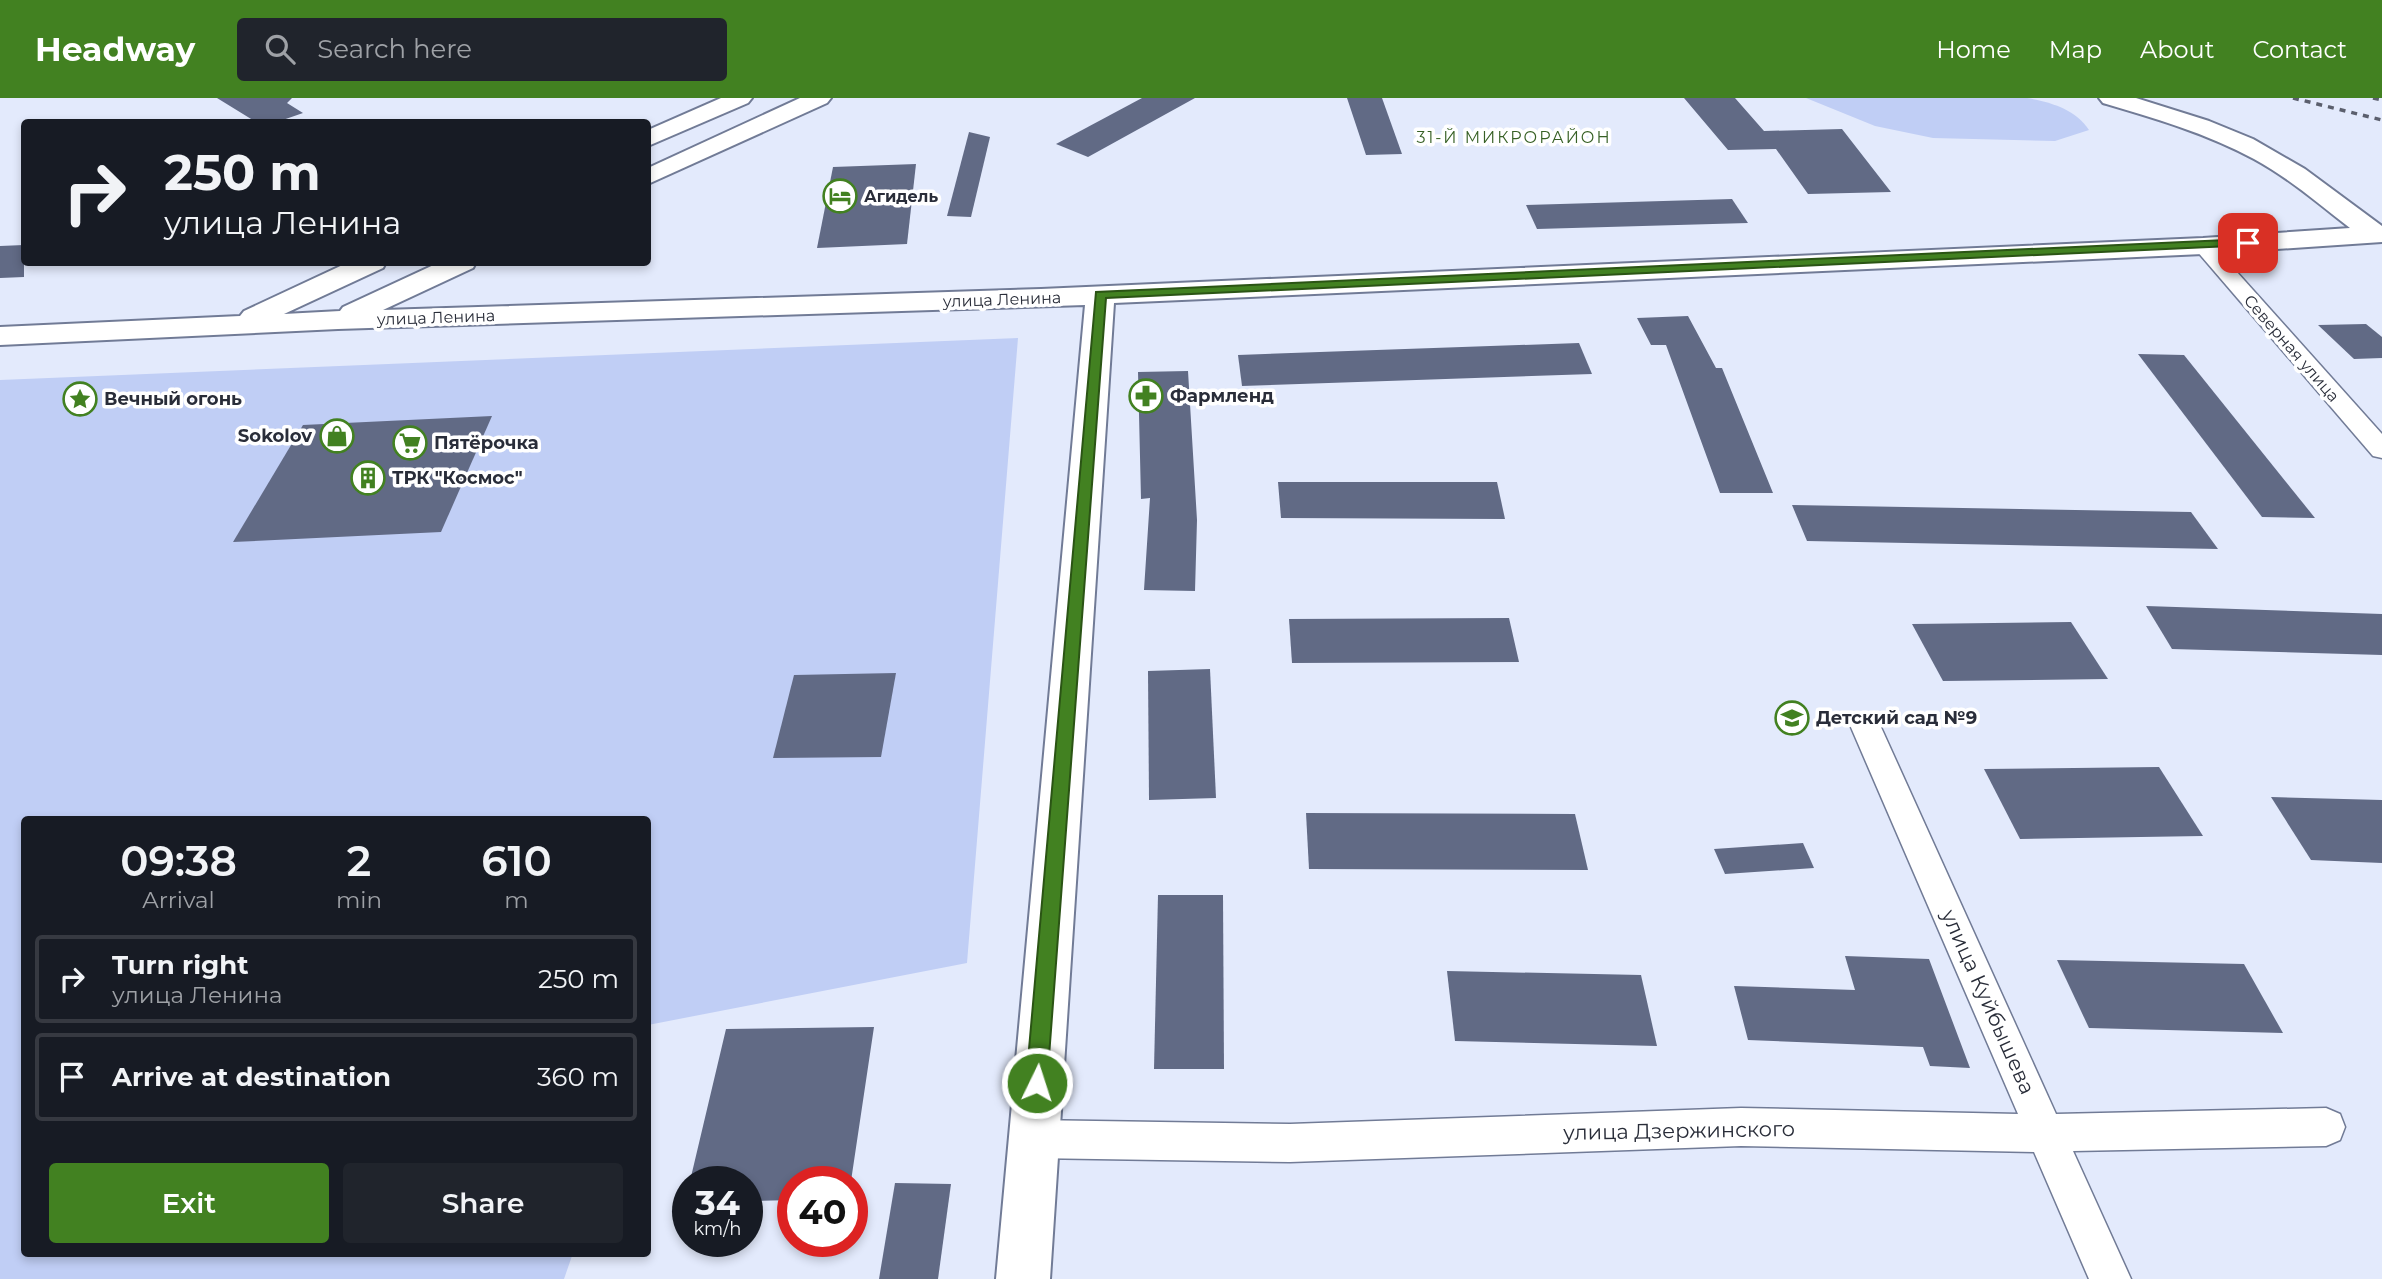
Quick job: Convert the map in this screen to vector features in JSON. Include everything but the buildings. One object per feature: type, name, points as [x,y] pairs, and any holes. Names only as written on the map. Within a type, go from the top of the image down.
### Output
[{"type":"street","points":[[651,138],[740,98]]},
{"type":"street","points":[[651,176],[819,98]]},
{"type":"street","points":[[2111,98],[2198,124],[2240,143],[2284,167],[2378,234]]},
{"type":"street","name":"улица Ленина","points":[[0,336],[338,320],[1100,295],[2203,246],[2378,234]]},
{"type":"street","name":"Северная улица","points":[[2203,246],[2382,450]]},
{"type":"street","points":[[236,325],[364,266]]},
{"type":"street","points":[[338,320],[454,266]]},
{"type":"street","points":[[1023,1279],[1100,295]]},
{"type":"street","name":"улица Куйбышева","points":[[1865,725],[2110,1279]]},
{"type":"street","name":"улица Дзержинского","points":[[1032,1139],[1290,1143],[1741,1127],[2046,1133],[2326,1127]]},
{"type":"shaded area","points":[[1806,98],[2027,98],[2070,112],[2089,130],[2055,141],[1933,138],[1875,126]]},
{"type":"shaded area","points":[[1018,338],[967,963],[651,1024],[651,816],[21,816],[21,1257],[572,1257],[564,1279],[0,1279],[0,380]]},
{"type":"railway","points":[[2293,98],[2382,120]]},
{"type":"railway","points":[[2373,98],[2382,100]]},
{"type":"place","name":"Агидель","points":[[840,196]]},
{"type":"place","name":"Фармленд","points":[[1146,396]]},
{"type":"place","name":"Вечный огонь","points":[[80,399]]},
{"type":"place","name":"Sokolov","points":[[337,436]]},
{"type":"place","name":"Пятёрочка","points":[[410,443]]},
{"type":"place","name":"ТРК \"Космос\"","points":[[368,478]]},
{"type":"place","name":"Детский сад №9","points":[[1792,718]]},
{"type":"district","name":"31-Й МИКРОРАЙОН","points":[[1514,137]]},
{"type":"route","points":[[1037,1083],[1100,295],[2248,243]]}]
